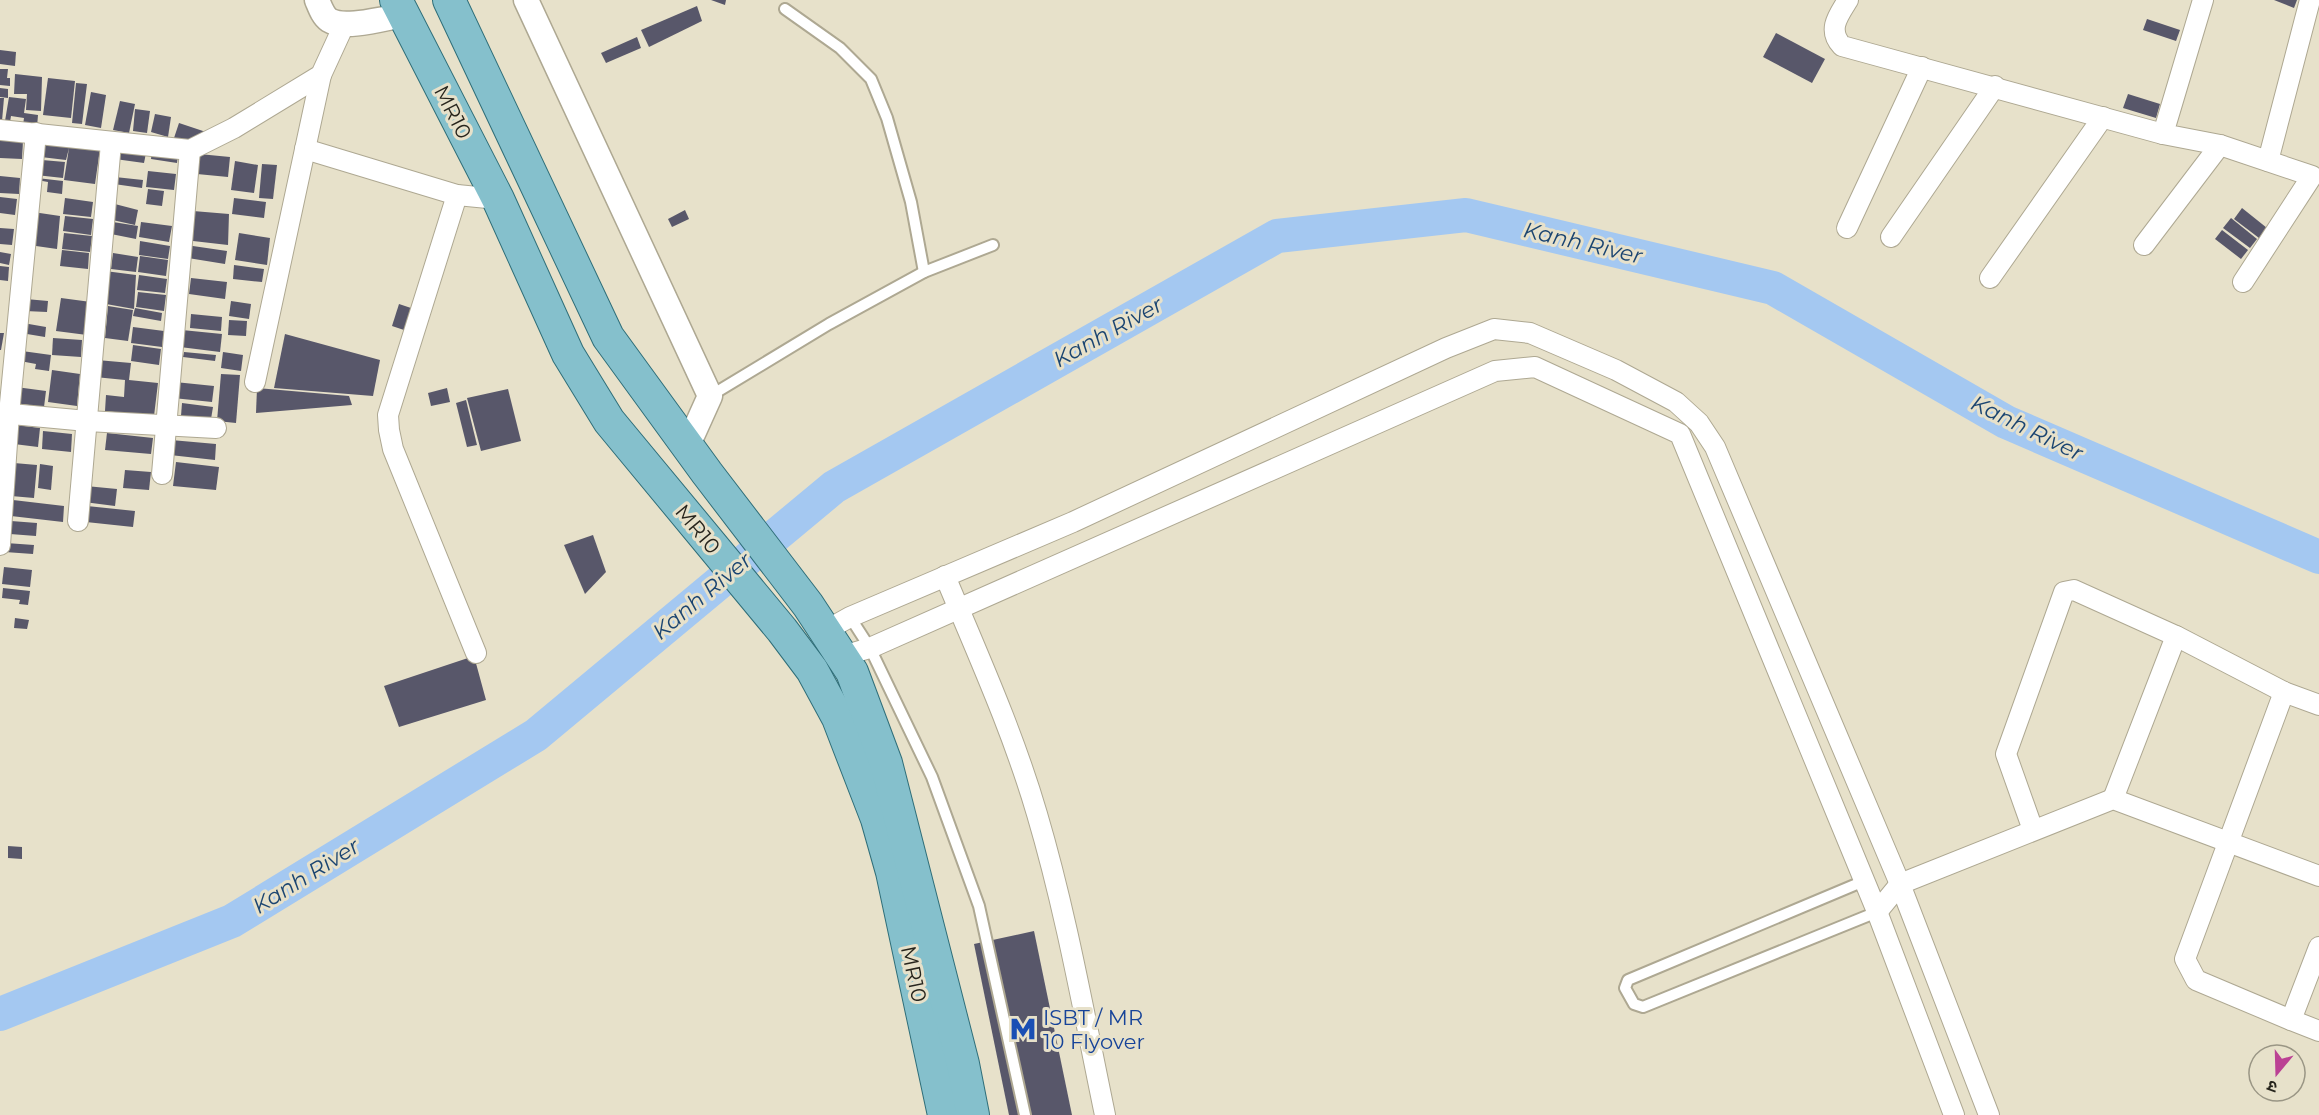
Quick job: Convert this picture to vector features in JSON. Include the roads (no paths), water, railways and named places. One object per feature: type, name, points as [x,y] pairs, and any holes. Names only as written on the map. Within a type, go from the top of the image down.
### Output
[{"type":"main road","name":"MR10","points":[[449,0],[608,337],[687,447],[808,604],[847,638],[852,672],[886,763],[960,1053],[973,1115]]},
{"type":"main road","name":"MR10","points":[[400,8],[498,199],[568,354],[609,421],[782,630],[812,670],[838,718],[877,819],[892,872],[944,1115]]},
{"type":"street","points":[[317,0],[324,15],[344,25],[400,8]]},
{"type":"street","points":[[526,0],[710,396],[687,447]]},
{"type":"street","points":[[1848,0],[1837,16],[1834,28],[1837,41],[1842,46],[1995,86],[2163,134],[2220,145],[2312,176],[2243,282]]},
{"type":"street","points":[[2163,134],[2203,0]]},
{"type":"street","points":[[2268,161],[2310,0]]},
{"type":"street","points":[[255,382],[321,75],[344,25]]},
{"type":"street","points":[[1847,228],[1922,67]]},
{"type":"street","points":[[0,130],[190,150],[234,129],[321,75]]},
{"type":"street","points":[[1891,237],[1995,86]]},
{"type":"street","points":[[1990,278],[2103,117]]},
{"type":"street","points":[[0,545],[5,413],[36,133]]},
{"type":"street","points":[[78,521],[111,143]]},
{"type":"street","points":[[2144,245],[2220,145]]},
{"type":"street","points":[[305,149],[457,195],[498,199]]},
{"type":"street","points":[[162,474],[190,150]]},
{"type":"street","points":[[457,195],[388,415],[388,430],[393,449],[476,653]]},
{"type":"street","points":[[847,638],[945,576],[1073,522],[1446,348],[1494,329],[1530,333],[1616,370],[1676,402],[1699,423],[1710,439],[1900,884],[1989,1115]]},
{"type":"street","points":[[847,638],[959,609],[1495,371],[1535,367],[1680,434],[1877,912],[1954,1115]]},
{"type":"street","points":[[5,413],[87,421],[216,428]]},
{"type":"street","points":[[945,576],[1001,706],[1037,813],[1062,906],[1105,1115]]},
{"type":"street","points":[[2033,830],[2006,754],[2064,592],[2074,590],[2176,636],[2284,692],[2319,705]]},
{"type":"street","points":[[2113,799],[2176,636]]},
{"type":"street","points":[[2284,692],[2185,959],[2196,980],[2319,1031]]},
{"type":"street","points":[[1864,881],[1900,884],[2113,799],[2319,876]]},
{"type":"street","points":[[1877,912],[1900,884]]},
{"type":"street","points":[[2290,1020],[2319,947]]},
{"type":"lane","points":[[785,9],[840,48],[871,79],[887,118],[911,202],[924,272]]},
{"type":"lane","points":[[710,396],[829,324],[924,272],[993,245]]},
{"type":"lane","points":[[847,638],[932,777],[979,906],[1025,1115]]},
{"type":"lane","points":[[1864,881],[1628,980],[1625,987],[1634,1004],[1643,1007],[1877,912]]},
{"type":"waterway","name":"Kanh River","points":[[0,1014],[232,921],[536,735],[834,487],[1277,236],[1466,215],[1773,288],[2006,422],[2319,557]]},
{"type":"place","name":"ISBT / MR 10 Flyover","points":[[1023,1029]]}]
